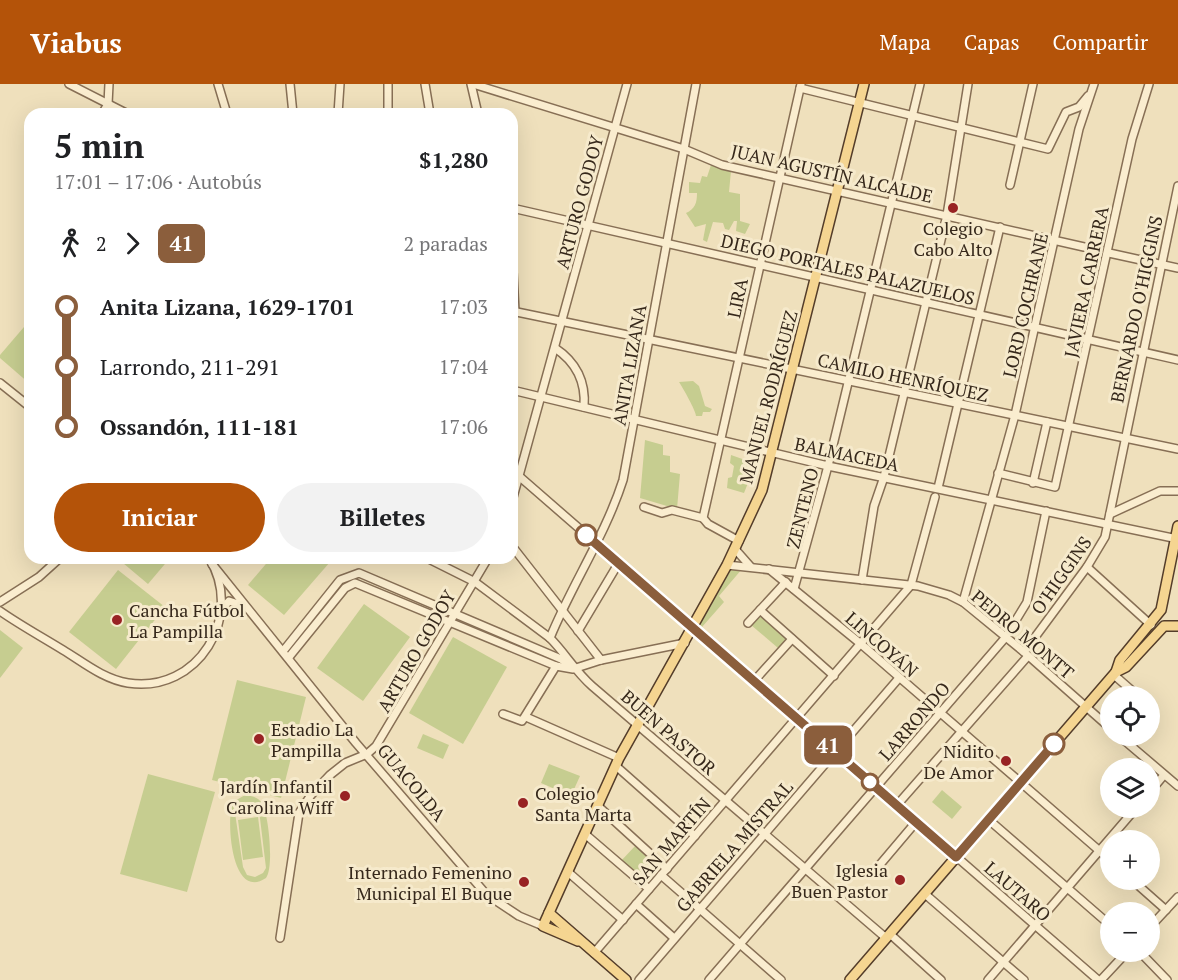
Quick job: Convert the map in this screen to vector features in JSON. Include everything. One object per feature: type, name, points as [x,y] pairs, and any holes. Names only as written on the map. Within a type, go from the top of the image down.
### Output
[{"type":"main road","name":"MANUEL RODRÍGUEZ","points":[[543,926],[637,723],[728,565],[762,490],[864,84]]},
{"type":"main road","points":[[850,980],[1115,674],[1126,666],[1155,628],[1161,610],[1178,526]]},
{"type":"main road","points":[[1155,628],[1178,626]]},
{"type":"main road","name":"GUACOLDA","points":[[549,913],[626,980]]},
{"type":"main road","name":"GUACOLDA","points":[[543,926],[578,940]]},
{"type":"street","points":[[69,84],[116,108]]},
{"type":"street","points":[[106,108],[108,104],[109,84]]},
{"type":"street","points":[[218,84],[225,108]]},
{"type":"street","points":[[290,84],[292,108]]},
{"type":"street","points":[[338,108],[340,84]]},
{"type":"street","points":[[388,84],[388,108]]},
{"type":"street","points":[[425,84],[429,108]]},
{"type":"street","points":[[472,84],[477,108]]},
{"type":"street","name":"JUAN AGUSTÍN ALCALDE","points":[[472,84],[684,149],[722,165],[1084,247]]},
{"type":"street","name":"ARTURO GODOY","points":[[518,483],[627,84]]},
{"type":"street","name":"ANITA LIZANA","points":[[550,638],[561,609],[596,544],[623,480],[647,339],[696,84]]},
{"type":"street","name":"ZENTENO","points":[[794,589],[801,573],[828,466],[890,202],[921,84]]},
{"type":"street","points":[[862,580],[867,543],[947,215],[968,84]]},
{"type":"street","points":[[1010,185],[1033,84]]},
{"type":"street","name":"JAVIERA CARRERA","points":[[1033,483],[1055,487],[1109,253],[1132,139],[1149,84]]},
{"type":"street","points":[[800,86],[859,103],[1048,149],[1066,112],[1079,107],[1093,88]]},
{"type":"street","name":"LIRA","points":[[703,518],[800,86]]},
{"type":"street","name":"LORD COCHRANE","points":[[963,603],[974,571],[991,499],[1015,416],[1079,129],[1093,88]]},
{"type":"street","name":"BERNARDO O'HIGGINS","points":[[1124,438],[1178,186]]},
{"type":"street","name":"DIEGO PORTALES PALAZUELOS","points":[[518,209],[1178,360]]},
{"type":"street","points":[[938,488],[1000,227]]},
{"type":"street","points":[[1109,253],[1178,268]]},
{"type":"street","name":"CAMILO HENRÍQUEZ","points":[[518,312],[1178,449]]},
{"type":"street","points":[[555,348],[573,363],[580,376],[584,407]]},
{"type":"street","points":[[0,383],[24,402]]},
{"type":"street","name":"BALMACEDA","points":[[518,391],[828,466],[1177,538]]},
{"type":"street","points":[[998,473],[1033,483],[1047,422]]},
{"type":"street","name":"O'HIGGINS","points":[[897,805],[962,732],[1026,654],[1101,547],[1108,524],[1124,438]]},
{"type":"street","name":"LAUTARO","points":[[520,477],[1100,980]]},
{"type":"street","points":[[1110,514],[1160,491],[1178,491]]},
{"type":"street","points":[[911,585],[935,497]]},
{"type":"street","points":[[644,507],[662,513],[672,510],[703,518],[737,545],[742,560],[753,568]]},
{"type":"street","name":"LARRONDO","points":[[709,980],[1005,638],[1027,602],[1046,511]]},
{"type":"street","points":[[518,554],[601,660]]},
{"type":"street","points":[[0,602],[39,577],[53,564]]},
{"type":"street","points":[[212,564],[221,586],[222,609]]},
{"type":"street","name":"GUACOLDA","points":[[213,564],[367,754],[486,894],[513,913],[543,926]]},
{"type":"street","name":"BUEN PASTOR","points":[[440,564],[475,582],[550,638],[573,669],[806,869],[941,980]]},
{"type":"street","name":"ARTURO GODOY","points":[[280,938],[299,813],[311,795],[330,775],[345,763],[367,754],[385,734],[448,622],[485,564]]},
{"type":"street","points":[[578,631],[618,564]]},
{"type":"street","name":"PEDRO MONTT","points":[[728,565],[911,585],[942,592],[963,603],[1026,654],[1100,719]]},
{"type":"street","points":[[1087,567],[1155,628]]},
{"type":"street","name":"LINCOYÁN","points":[[769,569],[861,644],[1100,851]]},
{"type":"street","points":[[287,653],[340,580],[351,574],[367,575],[453,615],[561,659],[573,669]]},
{"type":"street","points":[[748,623],[786,582]]},
{"type":"street","points":[[287,653],[345,588],[355,583],[556,666],[573,669],[601,660],[685,643]]},
{"type":"street","name":"SAN MARTÍN","points":[[594,952],[798,719],[911,585]]},
{"type":"street","points":[[0,611],[95,670],[119,681],[144,684],[176,676],[196,663],[213,641],[222,609],[226,603],[234,600],[250,610]]},
{"type":"street","points":[[760,610],[834,676]]},
{"type":"street","points":[[754,681],[792,639]]},
{"type":"street","points":[[503,714],[518,721],[526,717],[556,666]]},
{"type":"street","points":[[1115,674],[1128,686]]},
{"type":"street","name":"GABRIELA MISTRAL","points":[[639,980],[899,678]]},
{"type":"street","points":[[526,717],[618,762],[695,836]]},
{"type":"street","points":[[1131,746],[1178,786]]},
{"type":"street","points":[[1160,780],[1164,775]]},
{"type":"street","points":[[598,806],[667,869]]},
{"type":"street","points":[[1118,830],[1128,818]]},
{"type":"street","points":[[988,819],[1100,917]]},
{"type":"street","points":[[872,874],[916,822]]},
{"type":"street","points":[[585,834],[649,889]]},
{"type":"street","points":[[988,980],[1100,851]]},
{"type":"street","points":[[568,872],[623,920]]},
{"type":"street","points":[[661,875],[779,979]]},
{"type":"street","points":[[1143,890],[1166,910]]},
{"type":"street","points":[[925,894],[1024,980]]},
{"type":"street","points":[[1160,916],[1178,897]]},
{"type":"street","points":[[636,904],[674,938]]},
{"type":"street","points":[[1100,980],[1117,962]]},
{"type":"street","points":[[1150,962],[1167,980]]},
{"type":"green space","points":[[711,165],[731,171],[729,192],[740,194],[740,221],[750,224],[745,234],[736,231],[737,221],[734,221],[729,230],[725,229],[723,223],[713,222],[707,242],[703,240],[706,224],[695,227],[686,213],[693,208],[697,197],[697,193],[689,193],[689,182],[700,183],[702,176],[707,177]]},
{"type":"green space","points":[[24,327],[24,379],[0,358],[0,355]]},
{"type":"green space","points":[[693,381],[699,386],[705,406],[712,409],[710,412],[703,412],[702,416],[696,416],[679,382]]},
{"type":"green space","points":[[645,440],[663,445],[663,455],[670,456],[670,472],[680,474],[677,509],[640,498]]},
{"type":"green space","points":[[731,455],[748,461],[745,482],[748,483],[744,493],[727,488],[728,478],[732,477],[734,466],[730,463]]},
{"type":"green space","points":[[124,564],[165,564],[148,584]]},
{"type":"green space","name":"Cancha Fútbol La Pampilla","points":[[266,564],[328,564],[284,615],[248,585]]},
{"type":"green space","points":[[742,569],[719,596],[724,602],[702,627],[700,624],[731,570]]},
{"type":"green space","name":"Cancha Fútbol La Pampilla","points":[[118,570],[165,607],[116,669],[69,632]]},
{"type":"green space","points":[[364,604],[410,637],[363,701],[317,668]]},
{"type":"green space","points":[[760,615],[787,638],[778,648],[751,625]]},
{"type":"green space","points":[[0,630],[23,648],[0,678]]},
{"type":"green space","points":[[453,637],[507,667],[463,744],[409,713]]},
{"type":"green space","name":"Estadio La Pampilla","points":[[237,680],[306,697],[281,798],[212,780]]},
{"type":"green space","points":[[423,734],[449,745],[443,759],[417,748]]},
{"type":"green space","points":[[549,764],[580,776],[571,796],[541,783]]},
{"type":"green space","points":[[148,774],[215,792],[187,892],[120,874]]},
{"type":"green space","points":[[942,790],[962,807],[952,819],[932,802]]},
{"type":"green space","points":[[245,795],[252,796],[262,803],[265,809],[270,841],[270,864],[266,878],[254,882],[245,878],[238,868],[231,838],[230,823],[233,802]],"holes":[[[243,802],[253,802],[259,810],[266,868],[263,873],[255,877],[247,875],[243,867],[235,813],[238,805]]]},
{"type":"green space","points":[[258,817],[263,857],[243,860],[238,820]]},
{"type":"green space","points":[[637,844],[661,866],[644,884],[620,862]]},
{"type":"bus line","name":"41","points":[[586,535],[956,857],[1054,744]]},
{"type":"place","name":"Colegio Cabo Alto","points":[[953,208]]},
{"type":"place","name":"Cancha Fútbol La Pampilla","points":[[117,620]]},
{"type":"place","name":"Estadio La Pampilla","points":[[259,739]]},
{"type":"place","name":"Nidito De Amor","points":[[1006,761]]},
{"type":"place","name":"Jardín Infantil Carolina Wiff","points":[[345,796]]},
{"type":"place","name":"Colegio Santa Marta","points":[[523,803]]},
{"type":"place","name":"Iglesia Buen Pastor","points":[[900,880]]},
{"type":"place","name":"Internado Femenino Municipal El Buque","points":[[524,882]]}]
